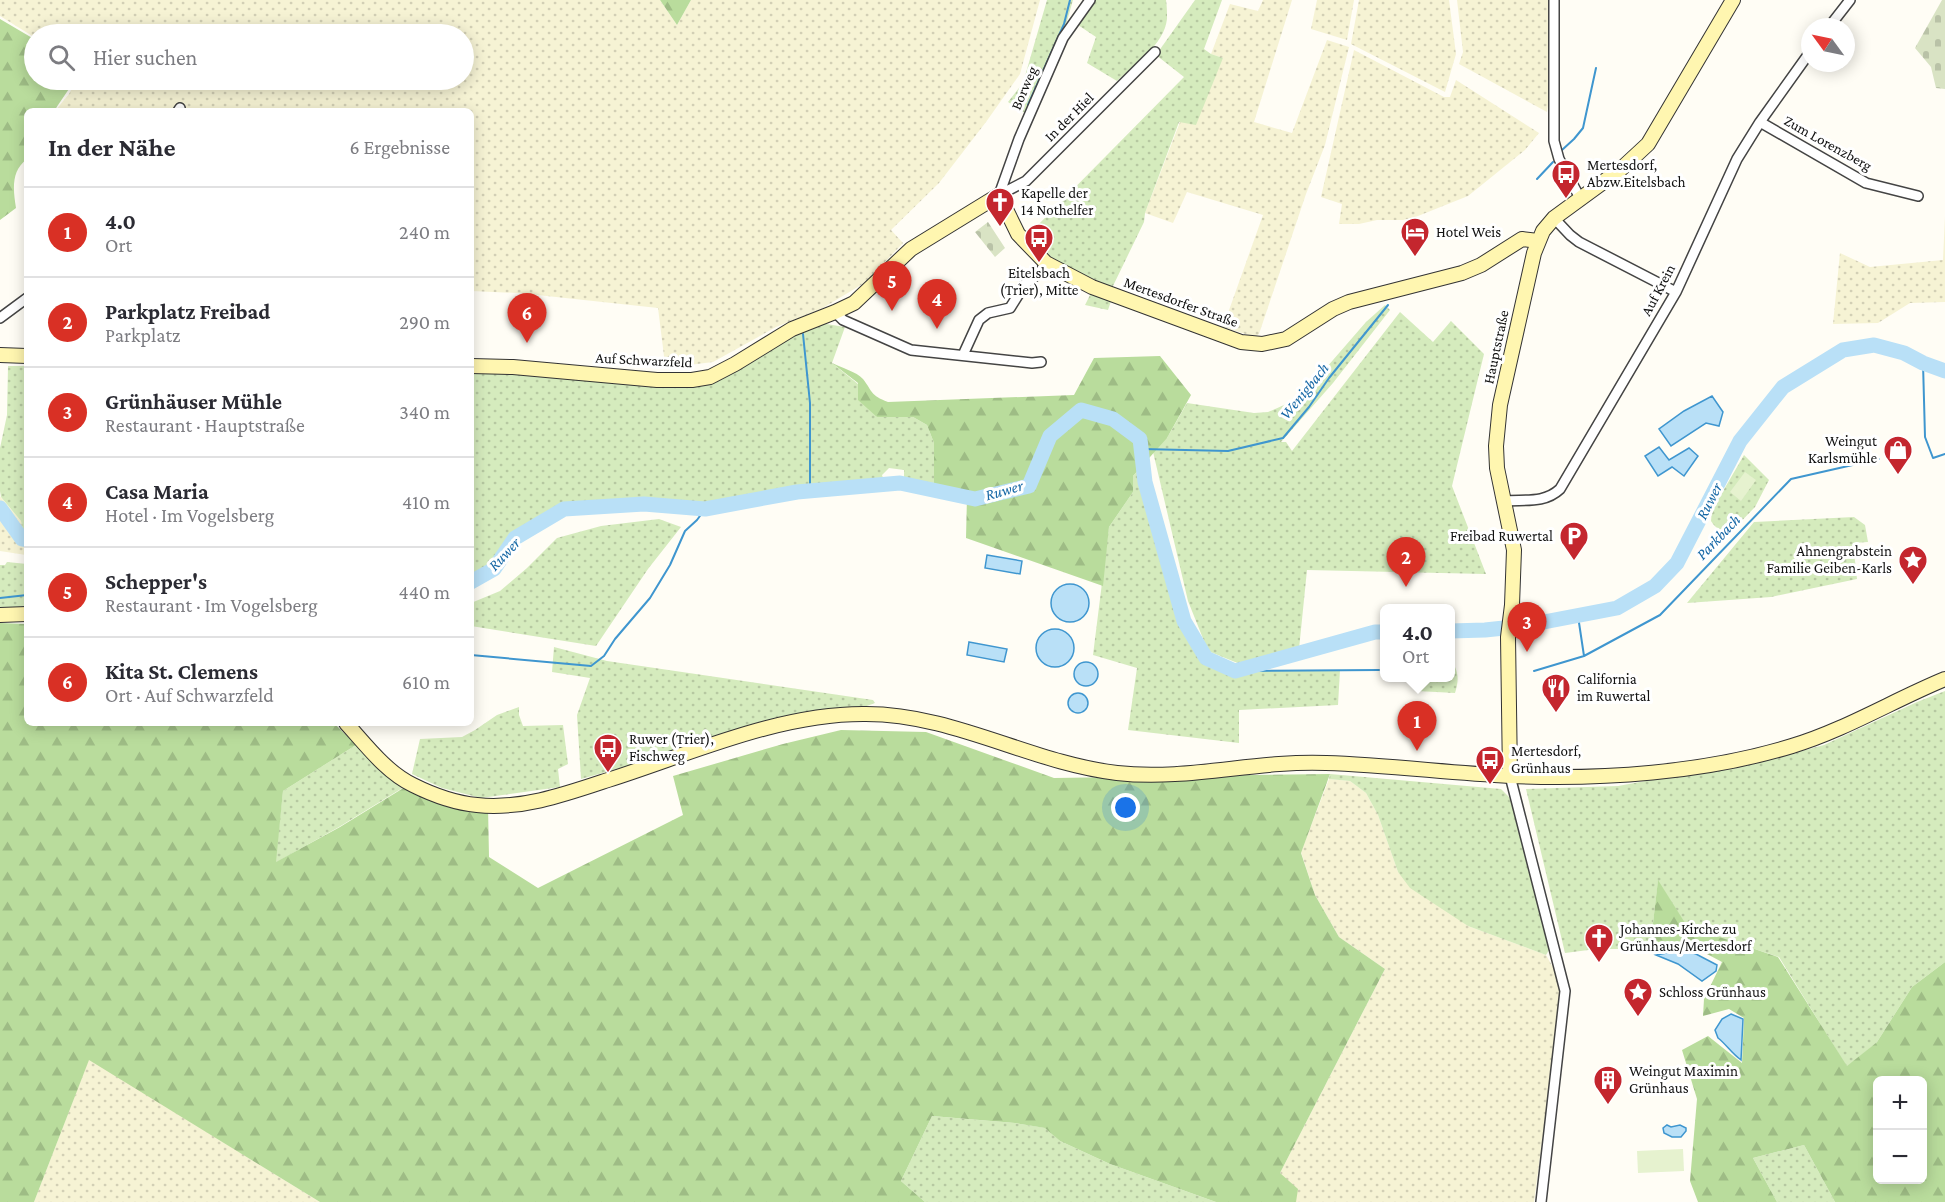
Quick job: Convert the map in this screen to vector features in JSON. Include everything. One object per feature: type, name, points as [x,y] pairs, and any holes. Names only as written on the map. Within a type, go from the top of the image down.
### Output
[{"type":"street","name":"Borweg","points":[[999,195],[1019,139],[1063,38],[1090,0]]},
{"type":"street","points":[[1554,0],[1554,141],[1559,159],[1580,198]]},
{"type":"street","name":"Hauptstraße","points":[[1510,776],[1508,637],[1514,550],[1497,468],[1497,423],[1510,354],[1538,241],[1554,218],[1628,164],[1648,144],[1733,0]]},
{"type":"street","points":[[1836,18],[1850,0]]},
{"type":"street","name":"In der Hiel","points":[[999,195],[1026,181],[1155,52]]},
{"type":"street","name":"Auf Krein","points":[[1503,501],[1541,500],[1549,498],[1560,489],[1676,292],[1737,159],[1801,64]]},
{"type":"street","name":"Zum Lorenzberg","points":[[1760,122],[1866,183],[1918,196]]},
{"type":"street","name":"Mertesdorfer Straße","points":[[999,195],[1018,234],[1046,263],[1092,287],[1248,343],[1262,344],[1286,339],[1341,305],[1469,270],[1522,239],[1538,241]]},
{"type":"street","name":"Auf Schwarzfeld","points":[[474,366],[513,367],[657,380],[702,379],[720,373],[792,329],[835,312],[861,298],[919,244],[999,195]]},
{"type":"street","points":[[1554,218],[1580,242],[1676,292]]},
{"type":"street","points":[[963,355],[979,320],[988,313],[1010,308],[1025,284],[1039,273],[1046,263]]},
{"type":"street","points":[[0,318],[24,300]]},
{"type":"street","points":[[835,312],[847,322],[911,350],[1032,363],[1041,362]]},
{"type":"street","points":[[5,356],[24,356]]},
{"type":"street","points":[[0,615],[24,614]]},
{"type":"street","points":[[349,726],[386,765],[410,784],[454,801],[479,806],[556,797],[770,727],[830,714],[871,714],[936,723],[1090,769],[1122,773],[1197,772],[1270,764],[1324,762],[1510,776],[1619,776],[1689,768],[1756,756],[1822,736],[1945,679]]},
{"type":"street","points":[[1510,776],[1565,991],[1541,1202]]},
{"type":"shaded area","points":[[0,0],[660,0],[677,25],[691,0],[1040,0],[1020,74],[939,183],[891,230],[903,243],[866,282],[821,309],[776,327],[713,362],[689,365],[665,364],[658,308],[519,293],[474,291],[474,108],[57,108],[71,90],[474,90],[474,24],[24,24],[24,31],[0,16]]},
{"type":"shaded area","points":[[1263,0],[1292,0],[1254,122],[1292,133],[1327,40],[1349,47],[1325,145],[1259,334],[1255,337],[1223,327],[1263,215],[1187,192],[1173,223],[1145,213],[1180,122],[1223,58],[1211,54],[1230,4],[1258,11]]},
{"type":"shaded area","points":[[1317,0],[1354,0],[1347,40],[1311,29]]},
{"type":"shaded area","points":[[1359,0],[1449,0],[1456,54],[1445,92],[1351,44]]},
{"type":"shaded area","points":[[1457,0],[1550,0],[1551,83],[1547,112],[1459,64],[1463,52]]},
{"type":"shaded area","points":[[1354,50],[1444,97],[1450,97],[1456,80],[1539,133],[1525,150],[1468,196],[1403,220],[1339,224],[1342,204],[1321,197]]},
{"type":"shaded area","points":[[1945,216],[1945,302],[1910,303],[1878,323],[1833,324],[1840,253],[1870,267],[1943,260]]},
{"type":"shaded area","points":[[0,496],[21,521],[24,555],[0,551]]},
{"type":"shaded area","points":[[1329,779],[1350,781],[1366,793],[1378,815],[1398,872],[1468,926],[1546,955],[1559,978],[1561,1000],[1534,1202],[1296,1202],[1280,1173],[1385,969],[1339,937],[1315,895],[1301,852]]},
{"type":"shaded area","points":[[89,1059],[320,1202],[34,1202]]},
{"type":"green space","points":[[660,0],[691,0],[677,25]]},
{"type":"green space","points":[[1047,0],[1073,0],[1067,21],[1026,114],[1008,102],[1023,83]]},
{"type":"green space","points":[[1094,0],[1166,0],[1165,28],[1155,46],[1117,81],[1087,63],[1096,37],[1078,25],[1092,7]]},
{"type":"green space","points":[[1195,0],[1222,0],[1204,49],[1223,58],[1196,125],[1179,122],[1145,213],[1144,222],[1112,288],[1053,260],[1032,231],[1184,77],[1156,55]]},
{"type":"green space","points":[[1942,0],[1945,0],[1945,89],[1936,88],[1931,67],[1915,48]]},
{"type":"green space","points":[[0,19],[24,33],[24,90],[68,90],[56,108],[24,108],[24,162],[18,169],[14,181],[16,208],[0,220]]},
{"type":"green space","points":[[988,222],[1005,248],[995,257],[975,232]]},
{"type":"green space","points":[[1091,293],[1111,301],[1108,310],[1085,305]]},
{"type":"green space","points":[[1385,305],[1390,310],[1333,383],[1281,442],[1286,442],[1292,451],[1400,312],[1433,342],[1451,321],[1484,354],[1452,486],[1486,574],[1307,570],[1299,649],[1240,664],[1208,651],[1188,601],[1150,439],[1167,438],[1187,403],[1254,413],[1268,412],[1300,398],[1366,322]]},
{"type":"green space","points":[[820,323],[845,327],[832,363],[858,384],[877,417],[913,417],[927,425],[934,443],[934,490],[904,484],[904,470],[889,468],[882,475],[885,484],[810,491],[705,509],[644,504],[564,509],[515,538],[494,569],[474,580],[474,371],[680,385],[778,344]]},
{"type":"green space","points":[[1160,356],[1191,395],[1167,438],[1133,476],[1133,492],[1109,527],[1103,586],[966,538],[967,497],[934,490],[934,443],[927,425],[913,417],[877,417],[858,400],[858,383],[832,363],[860,376],[875,395],[888,402],[1074,395],[1094,358]]},
{"type":"green space","points":[[8,366],[24,366],[24,538],[21,521],[1,497],[0,491],[0,448],[7,415]]},
{"type":"green space","points":[[1744,455],[1769,480],[1755,507],[1730,533],[1713,524],[1712,510]]},
{"type":"green space","points":[[1143,465],[1145,482],[1184,620],[1206,658],[1235,671],[1340,670],[1338,705],[1239,710],[1239,743],[1128,730],[1137,668],[1093,655],[1109,527],[1133,492],[1133,476]]},
{"type":"green space","points":[[1745,472],[1756,480],[1741,501],[1730,492]]},
{"type":"green space","points":[[1854,517],[1865,525],[1868,542],[1853,543],[1857,579],[1771,597],[1687,603],[1754,522]]},
{"type":"green space","points":[[659,519],[681,527],[648,569],[596,646],[474,626],[474,602],[500,591],[557,538],[601,526]]},
{"type":"green space","points":[[7,562],[24,564],[24,608],[0,610],[0,565],[5,565]]},
{"type":"green space","points":[[0,623],[24,624],[24,726],[337,726],[356,745],[283,791],[276,862],[340,827],[410,784],[488,806],[489,857],[538,888],[683,815],[673,776],[783,744],[841,730],[926,732],[1054,778],[1330,774],[1301,853],[1315,895],[1339,937],[1385,969],[1280,1173],[1298,1189],[1296,1202],[1216,1202],[1110,1164],[1060,1141],[1045,1128],[1015,1123],[932,1116],[901,1181],[925,1202],[320,1202],[89,1060],[34,1202],[0,1202]]},
{"type":"green space","points":[[554,647],[607,661],[873,700],[875,703],[710,743],[581,779],[577,715],[590,678],[552,672]]},
{"type":"green space","points":[[1455,667],[1457,683],[1455,693],[1417,691],[1413,682],[1455,682]]},
{"type":"green space","points":[[1945,691],[1945,962],[1912,987],[1877,1042],[1847,1067],[1779,957],[1687,927],[1658,881],[1650,949],[1596,949],[1565,953],[1526,789],[1618,786],[1783,756],[1824,745]]},
{"type":"green space","points":[[519,707],[523,726],[563,725],[568,764],[558,769],[560,787],[481,798],[442,788],[412,774],[420,739],[462,737],[497,715]]},
{"type":"green space","points":[[356,745],[389,776],[409,784],[275,863],[283,791]]},
{"type":"green space","points":[[1330,774],[1501,789],[1511,802],[1549,944],[1546,955],[1468,926],[1410,888],[1398,872],[1378,815],[1366,793],[1350,781],[1329,779]]},
{"type":"green space","points":[[1658,880],[1687,926],[1778,957],[1847,1066],[1877,1042],[1912,987],[1945,962],[1945,1202],[1835,1202],[1804,1145],[1753,1158],[1777,1202],[1698,1202],[1690,1181],[1697,1099],[1682,1050],[1708,1036],[1742,1063],[1744,1018],[1729,1009],[1703,1016],[1704,999],[1722,962],[1690,945],[1650,949]]},
{"type":"green space","points":[[932,1116],[1046,1128],[1060,1141],[1110,1164],[1216,1202],[925,1202],[901,1181]]},
{"type":"green space","points":[[1804,1145],[1835,1202],[1777,1202],[1753,1158]]},
{"type":"green space","points":[[1683,1149],[1684,1171],[1638,1173],[1637,1151]]},
{"type":"water","points":[[1712,396],[1723,412],[1719,426],[1706,423],[1671,446],[1659,429],[1684,411]]},
{"type":"water","points":[[1659,447],[1669,460],[1689,448],[1698,456],[1684,476],[1672,467],[1658,476],[1645,456]]},
{"type":"water","points":[[987,555],[1022,561],[1020,574],[985,568]]},
{"type":"water","points":[[1070,584],[1084,589],[1089,603],[1084,617],[1070,622],[1056,617],[1051,603],[1056,589]]},
{"type":"water","points":[[1055,629],[1069,634],[1074,648],[1069,662],[1055,667],[1041,662],[1036,648],[1041,634]]},
{"type":"water","points":[[969,642],[1007,649],[1004,662],[967,655]]},
{"type":"water","points":[[1081,662],[1091,662],[1098,669],[1098,679],[1091,686],[1081,686],[1074,679],[1074,669]]},
{"type":"water","points":[[1078,693],[1085,696],[1088,703],[1085,710],[1078,713],[1071,710],[1068,703],[1071,696]]},
{"type":"water","points":[[1683,950],[1717,965],[1716,971],[1702,981],[1678,964],[1656,955]]},
{"type":"water","points":[[1731,1014],[1743,1019],[1741,1060],[1718,1038],[1715,1030],[1722,1019]]},
{"type":"water","points":[[1667,1125],[1671,1127],[1680,1125],[1686,1128],[1686,1131],[1681,1137],[1672,1137],[1664,1133],[1663,1128]]},
{"type":"waterway","points":[[1028,105],[1064,24],[1070,0]]},
{"type":"waterway","name":"Wenigbach","points":[[1562,150],[1583,128],[1596,68]]},
{"type":"waterway","name":"Wenigbach","points":[[1537,179],[1553,162]]},
{"type":"waterway","name":"Wenigbach","points":[[1142,449],[1228,451],[1283,438],[1388,305]]},
{"type":"waterway","points":[[803,334],[810,403],[810,491]]},
{"type":"waterway","name":"Ruwer","points":[[1455,631],[1523,626],[1617,608],[1655,586],[1677,563],[1740,441],[1783,387],[1843,350],[1874,345],[1904,353],[1945,371]]},
{"type":"waterway","name":"Parkbach","points":[[1923,363],[1925,437],[1933,458],[1945,454]]},
{"type":"waterway","name":"Ruwer","points":[[474,580],[494,569],[515,538],[564,509],[644,504],[705,509],[797,492],[900,483],[975,499],[1029,486],[1050,436],[1081,410],[1113,419],[1140,439],[1145,482],[1184,621],[1206,658],[1235,671],[1380,632]]},
{"type":"waterway","name":"Parkbach","points":[[1534,671],[1584,656],[1660,615],[1791,479],[1879,459]]},
{"type":"waterway","name":"Ruwer","points":[[0,508],[24,539]]},
{"type":"waterway","points":[[474,655],[591,666],[604,656],[615,639],[650,598],[670,565],[685,531],[705,509]]},
{"type":"waterway","points":[[0,598],[24,595]]},
{"type":"waterway","name":"Parkbach","points":[[1578,616],[1584,656]]},
{"type":"waterway","name":"Parkbach","points":[[1235,671],[1379,670]]},
{"type":"place","name":"Mertesdorf, Abzw.Eitelsbach","points":[[1566,200]]},
{"type":"place","name":"Kapelle der 14 Nothelfer","points":[[1000,228]]},
{"type":"place","name":"Hotel Weis","points":[[1415,258]]},
{"type":"place","name":"Eitelsbach (Trier), Mitte","points":[[1039,264]]},
{"type":"place","name":"Schepper's","points":[[892,311]]},
{"type":"place","name":"Casa Maria","points":[[937,329]]},
{"type":"place","name":"Kita St. Clemens","points":[[527,343]]},
{"type":"place","name":"Weingut Karlsmühle","points":[[1898,476]]},
{"type":"place","name":"Freibad Ruwertal","points":[[1574,562]]},
{"type":"place","name":"Ahnengrabstein Familie Geiben-Karls","points":[[1913,586]]},
{"type":"place","name":"Parkplatz Freibad","points":[[1406,587]]},
{"type":"place","name":"Grünhäuser Mühle","points":[[1527,652]]},
{"type":"place","name":"California im Ruwertal","points":[[1556,714]]},
{"type":"place","name":"4.0","points":[[1417,751]]},
{"type":"place","name":"Ruwer (Trier), Fischweg","points":[[608,774]]},
{"type":"place","name":"Mertesdorf, Grünhaus","points":[[1490,786]]},
{"type":"place","name":"Johannes-Kirche zu Grünhaus/Mertesdorf","points":[[1599,964]]},
{"type":"place","name":"Schloss Grünhaus","points":[[1638,1018]]},
{"type":"place","name":"Weingut Maximin Grünhaus","points":[[1608,1106]]}]
